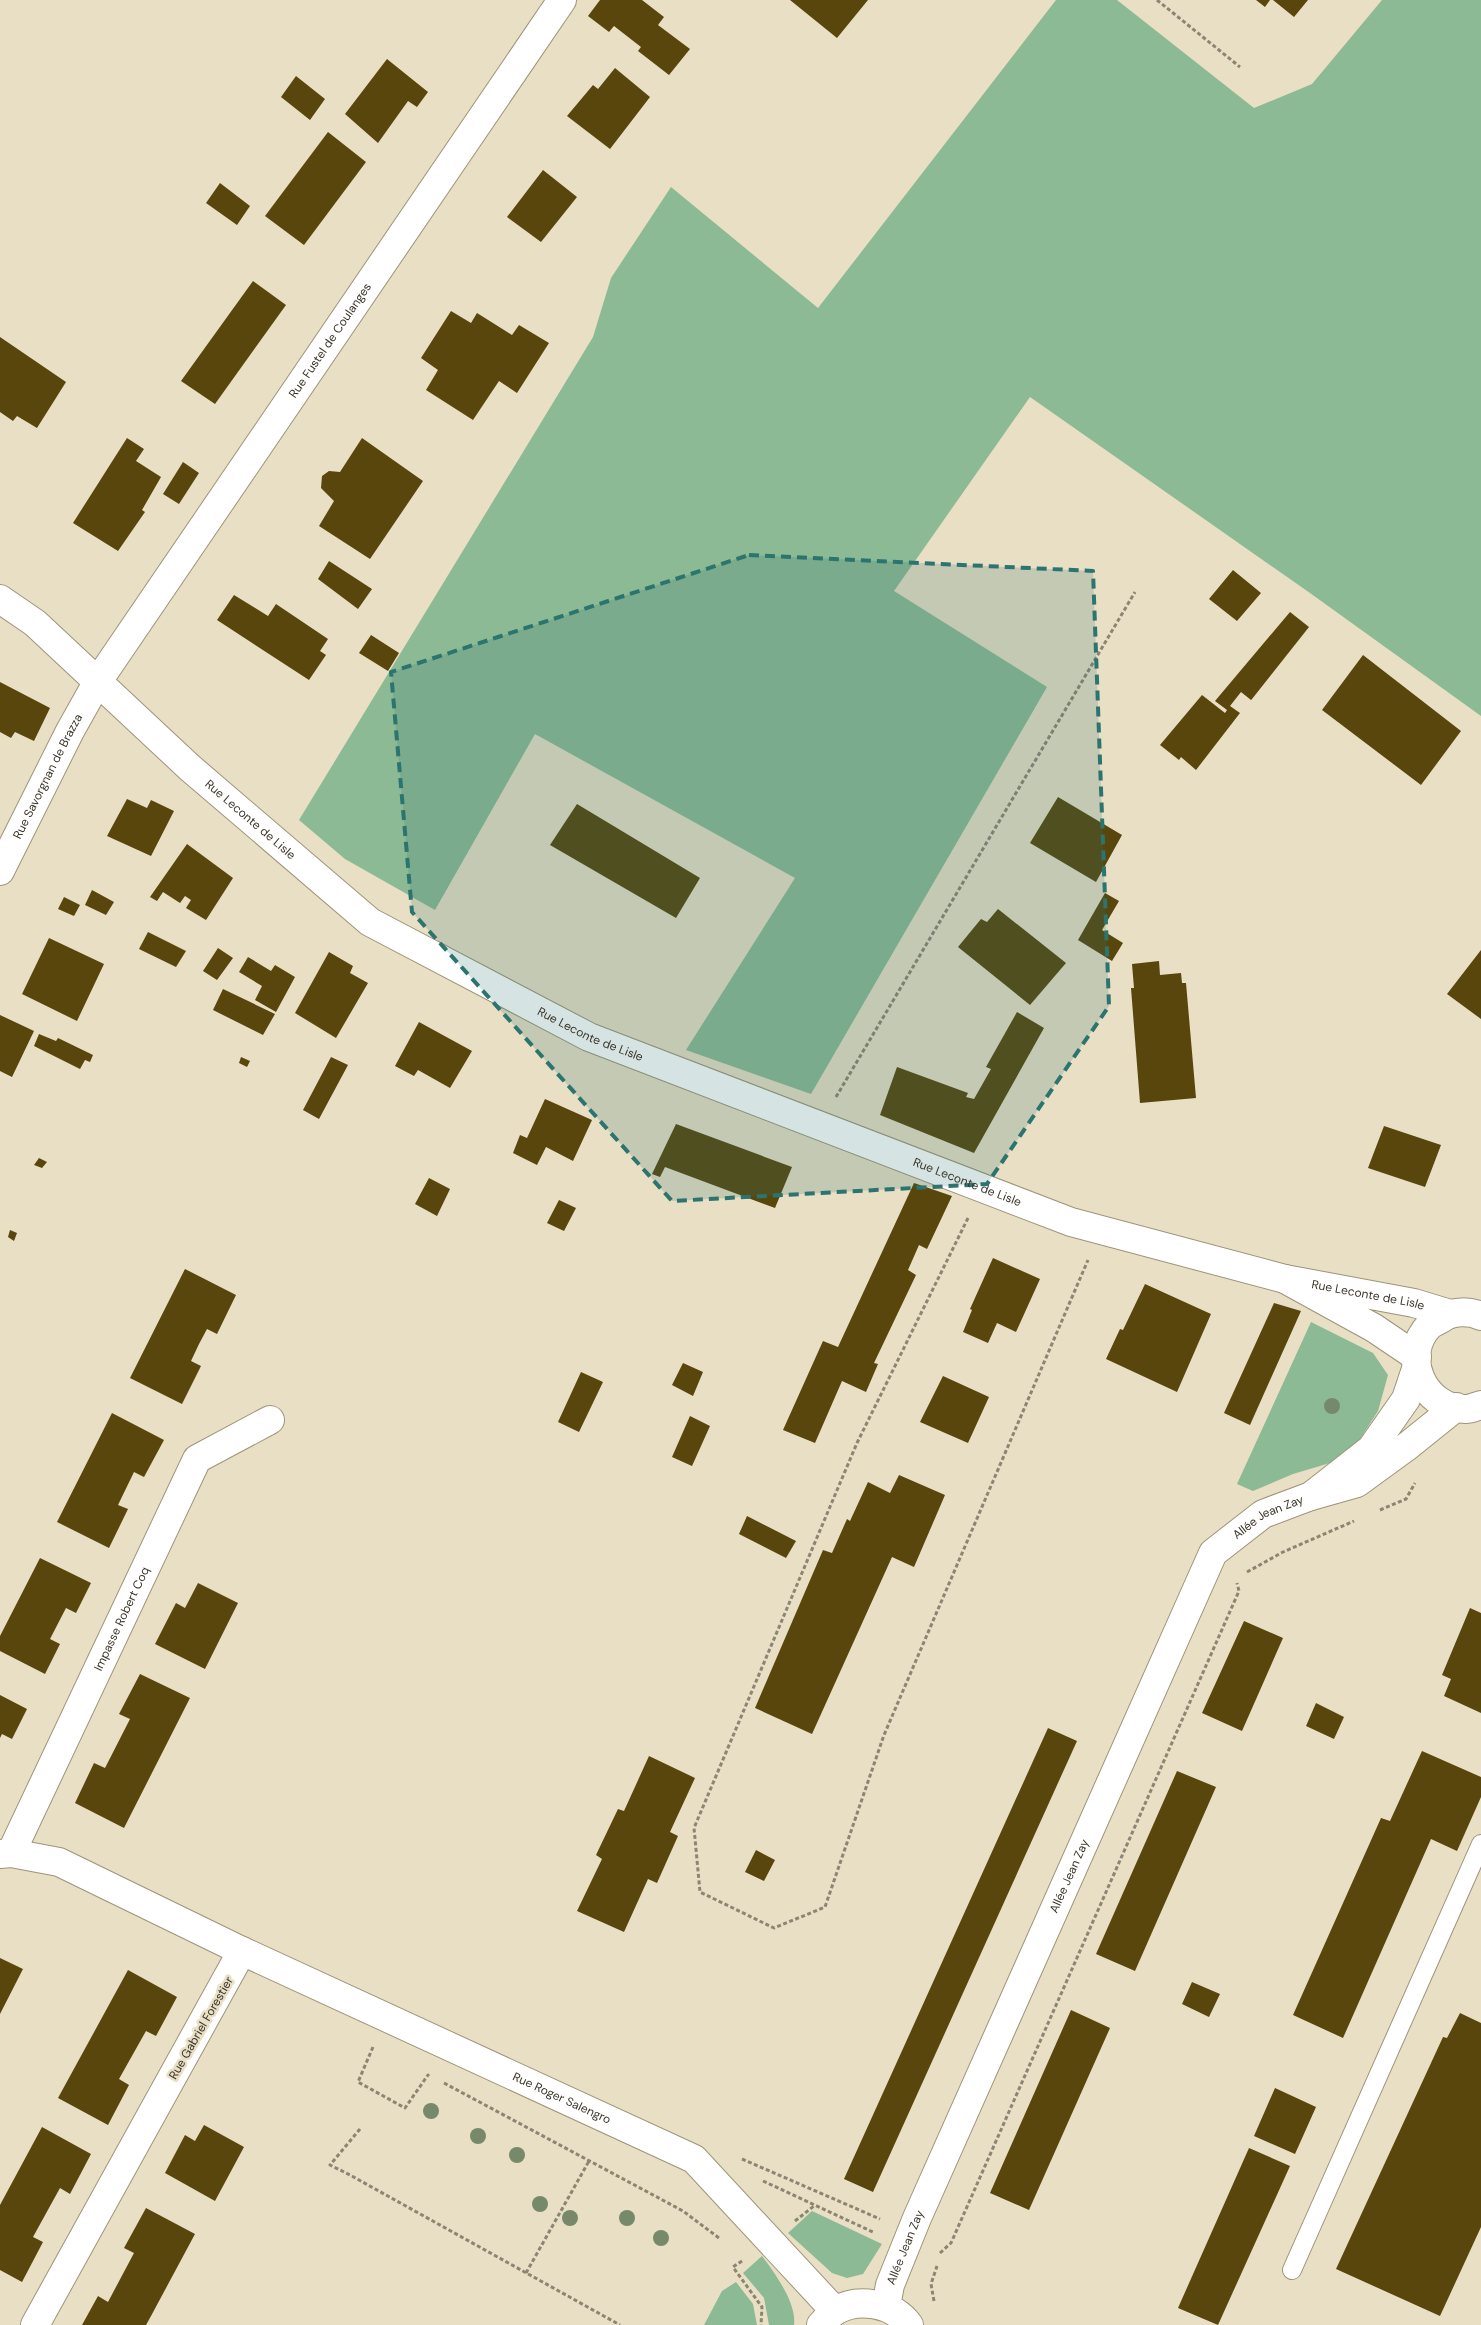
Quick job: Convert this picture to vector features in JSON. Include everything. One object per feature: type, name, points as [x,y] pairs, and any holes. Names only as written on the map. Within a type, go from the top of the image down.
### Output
[{"type":"street","name":"Rue Fustel de Coulanges","points":[[98,681],[562,0]]},
{"type":"street","name":"Rue Leconte de Lisle","points":[[0,599],[35,623],[189,767],[370,922],[588,1037],[1071,1222],[1285,1279],[1414,1303],[1469,1310]]},
{"type":"street","name":"Rue Savorgnan de Brazza","points":[[0,871],[70,731],[98,681]]},
{"type":"street","name":"Rue Leconte de Lisle","points":[[1285,1279],[1374,1328],[1416,1363]]},
{"type":"street","name":"Allée Jean Zay","points":[[1311,1496],[1372,1449],[1406,1399],[1416,1363],[1418,1346],[1430,1326],[1469,1310]]},
{"type":"street","points":[[1416,1363],[1426,1390],[1444,1405],[1473,1407]]},
{"type":"street","name":"Allée Jean Zay","points":[[886,2306],[890,2285],[917,2218],[1213,1553],[1263,1514],[1356,1482],[1405,1448],[1473,1407]]},
{"type":"street","name":"Impasse Robert Coq","points":[[6,1854],[197,1459],[270,1420]]},
{"type":"street","points":[[6,1854],[59,1862],[242,1950]]},
{"type":"street","name":"Rue Roger Salengro","points":[[242,1950],[694,2159],[828,2318]]},
{"type":"street","name":"Rue Gabriel Forestier","points":[[35,2325],[232,1973],[242,1950]]},
{"type":"street","points":[[828,2318],[860,2302],[886,2306],[909,2325]]},
{"type":"lane","points":[[1292,2270],[1481,1844]]},
{"type":"path","points":[[1157,0],[1240,67]]},
{"type":"path","points":[[819,1125],[1136,592]]},
{"type":"path","points":[[983,1188],[857,1443],[694,1828],[700,1892],[774,1928],[825,1908],[884,1734],[1100,1230]]},
{"type":"path","points":[[376,2039],[358,2082],[405,2108],[428,2075],[683,2211],[725,2243]]},
{"type":"path","points":[[360,2129],[330,2166],[350,2175],[620,2325]]},
{"type":"path","points":[[526,2273],[589,2161]]},
{"type":"path","points":[[738,2253],[746,2259]]},
{"type":"path","points":[[935,2308],[931,2284],[941,2253]]},
{"type":"highlighted area","points":[[749,555],[1093,571],[1109,1006],[987,1184],[672,1201],[412,912],[391,672]]},
{"type":"green space","points":[[1056,0],[1117,0],[1254,108],[1312,84],[1382,0],[1481,0],[1481,716],[1310,593],[1030,397],[894,591],[1047,687],[811,1094],[686,1050],[795,878],[535,734],[435,910],[345,859],[299,820],[593,337],[611,278],[671,187],[818,308]]},
{"type":"green space","points":[[1311,1322],[1373,1353],[1388,1375],[1378,1411],[1360,1439],[1330,1463],[1293,1474],[1253,1491],[1237,1484]]},
{"type":"green space","points":[[812,2211],[882,2244],[863,2274],[847,2278],[832,2273],[788,2233]]},
{"type":"green space","points":[[762,2256],[784,2288],[792,2307],[794,2325],[769,2325],[764,2298],[743,2273]]},
{"type":"green space","points":[[736,2282],[753,2304],[757,2325],[704,2325],[722,2291]]},
{"type":"building","points":[[600,0],[642,0],[664,17],[658,25],[690,49],[669,75],[638,51],[641,47],[614,26],[609,32],[588,16]]},
{"type":"building","points":[[790,0],[868,0],[837,38]]},
{"type":"building","points":[[1256,0],[1270,0],[1265,7]]},
{"type":"building","points":[[1273,0],[1308,0],[1294,17]]},
{"type":"building","points":[[387,59],[428,92],[417,107],[408,101],[378,143],[345,114]]},
{"type":"building","points":[[615,68],[650,97],[610,149],[567,116],[593,85],[598,89]]},
{"type":"building","points":[[296,76],[325,99],[310,120],[281,97]]},
{"type":"building","points":[[328,132],[366,162],[304,245],[265,216]]},
{"type":"building","points":[[543,170],[577,197],[541,242],[507,217]]},
{"type":"building","points":[[220,183],[250,206],[237,225],[206,203]]},
{"type":"building","points":[[253,281],[286,305],[215,404],[181,381]]},
{"type":"building","points":[[451,311],[471,323],[477,313],[512,335],[519,325],[549,343],[517,393],[499,381],[473,420],[426,390],[438,370],[421,358]]},
{"type":"building","points":[[0,337],[66,382],[37,428],[17,416],[13,421],[0,412]]},
{"type":"building","points":[[127,438],[144,449],[136,461],[161,477],[142,510],[145,512],[118,551],[73,523]]},
{"type":"building","points":[[362,438],[423,481],[370,559],[319,526],[334,501],[321,488],[322,476],[329,471],[340,472]]},
{"type":"building","points":[[183,462],[199,473],[179,504],[163,494]]},
{"type":"building","points":[[329,561],[372,589],[358,609],[318,579]]},
{"type":"building","points":[[1233,570],[1261,593],[1237,621],[1209,599]]},
{"type":"building","points":[[234,595],[268,616],[276,604],[328,639],[320,651],[326,655],[309,680],[217,620]]},
{"type":"building","points":[[1290,612],[1309,627],[1251,700],[1241,692],[1230,706],[1240,713],[1196,770],[1181,757],[1179,760],[1160,745],[1202,695],[1225,713],[1227,710],[1215,701]]},
{"type":"building","points":[[371,635],[399,653],[388,671],[359,653]]},
{"type":"building","points":[[1363,655],[1461,731],[1421,785],[1322,710]]},
{"type":"building","points":[[0,682],[50,708],[34,741],[15,732],[11,738],[0,732]]},
{"type":"building","points":[[1058,797],[1122,835],[1096,882],[1030,843]]},
{"type":"building","points":[[127,799],[147,808],[151,800],[174,811],[151,856],[107,836]]},
{"type":"building","points":[[577,804],[700,878],[676,918],[550,845]]},
{"type":"building","points":[[187,844],[233,878],[206,920],[186,908],[191,900],[185,896],[180,903],[163,892],[157,901],[150,897]]},
{"type":"building","points":[[92,890],[114,902],[106,915],[85,905]]},
{"type":"building","points":[[1105,893],[1119,901],[1102,930],[1123,943],[1112,961],[1078,940]]},
{"type":"building","points":[[64,897],[80,905],[74,916],[58,909]]},
{"type":"building","points":[[998,909],[1066,963],[1030,1005],[958,947],[981,919],[987,922]]},
{"type":"building","points":[[148,932],[186,951],[176,967],[139,949]]},
{"type":"building","points":[[49,938],[104,964],[77,1021],[22,994]]},
{"type":"building","points":[[218,948],[233,958],[217,980],[203,971]]},
{"type":"building","points":[[1481,950],[1481,1019],[1447,994]]},
{"type":"building","points":[[329,952],[353,966],[350,973],[368,983],[336,1038],[295,1013]]},
{"type":"building","points":[[248,957],[271,971],[275,965],[295,977],[276,1012],[255,1000],[262,986],[239,972]]},
{"type":"building","points":[[1159,961],[1160,975],[1181,973],[1182,983],[1186,983],[1196,1098],[1140,1103],[1131,988],[1134,988],[1132,964]]},
{"type":"building","points":[[223,989],[275,1014],[263,1035],[213,1010]]},
{"type":"building","points":[[1017,1012],[1044,1028],[974,1153],[880,1115],[897,1067],[968,1093],[966,1097],[974,1099],[991,1069],[986,1067]]},
{"type":"building","points":[[0,1015],[34,1031],[12,1077],[0,1071]]},
{"type":"building","points":[[419,1022],[472,1051],[450,1088],[418,1070],[414,1076],[395,1066]]},
{"type":"building","points":[[39,1034],[56,1041],[58,1038],[93,1055],[90,1062],[85,1060],[80,1069],[34,1046]]},
{"type":"building","points":[[241,1057],[250,1061],[247,1067],[239,1063]]},
{"type":"building","points":[[331,1057],[348,1065],[319,1119],[303,1110]]},
{"type":"building","points":[[545,1099],[592,1120],[573,1161],[546,1147],[537,1165],[513,1153],[520,1135],[527,1138]]},
{"type":"building","points":[[676,1124],[792,1167],[775,1208],[665,1167],[660,1177],[652,1174]]},
{"type":"building","points":[[1384,1126],[1441,1145],[1425,1187],[1368,1168]]},
{"type":"building","points":[[39,1158],[47,1162],[42,1168],[34,1165]]},
{"type":"building","points":[[429,1178],[450,1189],[437,1216],[415,1204]]},
{"type":"building","points":[[914,1183],[952,1196],[927,1249],[919,1245],[908,1270],[916,1275],[874,1363],[878,1364],[866,1392],[842,1381],[815,1443],[783,1430],[823,1341],[838,1347]]},
{"type":"building","points":[[559,1200],[576,1208],[564,1231],[547,1223]]},
{"type":"building","points":[[10,1230],[17,1233],[14,1241],[8,1237]]},
{"type":"building","points":[[993,1258],[1040,1279],[1016,1332],[997,1323],[988,1343],[963,1332],[972,1310],[970,1309]]},
{"type":"building","points":[[185,1269],[236,1295],[217,1334],[207,1329],[199,1344],[191,1361],[201,1366],[182,1404],[130,1378]]},
{"type":"building","points":[[1145,1284],[1211,1314],[1177,1392],[1106,1359],[1120,1329],[1123,1330]]},
{"type":"building","points":[[1274,1303],[1301,1311],[1250,1425],[1224,1413]]},
{"type":"building","points":[[683,1363],[703,1372],[693,1396],[672,1385]]},
{"type":"building","points":[[581,1372],[603,1382],[579,1432],[558,1422]]},
{"type":"building","points":[[943,1376],[989,1397],[968,1443],[920,1422]]},
{"type":"building","points":[[112,1413],[164,1440],[144,1477],[134,1472],[118,1505],[128,1509],[109,1548],[57,1522]]},
{"type":"building","points":[[690,1416],[710,1426],[692,1466],[672,1457]]},
{"type":"building","points":[[899,1475],[945,1495],[914,1567],[892,1557],[812,1734],[755,1708],[823,1550],[832,1553],[847,1519],[850,1521],[868,1482],[890,1493]]},
{"type":"building","points":[[747,1516],[796,1541],[786,1558],[739,1534]]},
{"type":"building","points":[[40,1558],[91,1583],[76,1613],[66,1608],[50,1639],[60,1644],[45,1674],[0,1651],[0,1636]]},
{"type":"building","points":[[198,1583],[238,1603],[205,1669],[155,1644],[176,1603],[185,1608]]},
{"type":"building","points":[[1470,1608],[1481,1613],[1481,1713],[1444,1696],[1451,1679],[1442,1675]]},
{"type":"building","points":[[1244,1621],[1283,1638],[1242,1731],[1202,1713]]},
{"type":"building","points":[[140,1674],[190,1698],[124,1828],[75,1803],[94,1763],[105,1768],[130,1719],[119,1714]]},
{"type":"building","points":[[0,1695],[27,1709],[12,1739],[2,1734],[0,1738]]},
{"type":"building","points":[[1316,1703],[1344,1717],[1334,1739],[1306,1726]]},
{"type":"building","points":[[1048,1728],[1077,1741],[873,2192],[844,2179]]},
{"type":"building","points":[[1422,1751],[1481,1777],[1481,1797],[1457,1851],[1431,1839],[1343,2038],[1293,2015],[1381,1818],[1390,1821]]},
{"type":"building","points":[[649,1756],[695,1778],[670,1832],[678,1836],[657,1883],[648,1879],[624,1932],[577,1911],[602,1859],[596,1855],[618,1809],[624,1811]]},
{"type":"building","points":[[1177,1771],[1216,1787],[1135,1971],[1096,1954]]},
{"type":"building","points":[[756,1850],[775,1860],[764,1881],[745,1872]]},
{"type":"building","points":[[0,1958],[23,1969],[0,2014]]},
{"type":"building","points":[[128,1970],[177,1997],[156,2036],[146,2031],[119,2079],[129,2085],[108,2125],[58,2098]]},
{"type":"building","points":[[1192,1982],[1220,1994],[1209,2017],[1182,2004]]},
{"type":"building","points":[[1071,2010],[1110,2028],[1029,2210],[990,2193]]},
{"type":"building","points":[[1460,2013],[1481,2023],[1481,2227],[1440,2316],[1336,2269],[1443,2037],[1447,2038]]},
{"type":"building","points":[[1275,2088],[1316,2107],[1295,2154],[1254,2136]]},
{"type":"building","points":[[204,2125],[244,2147],[215,2201],[165,2173],[185,2135],[195,2141]]},
{"type":"building","points":[[42,2127],[91,2154],[70,2194],[60,2188],[33,2237],[43,2242],[22,2282],[0,2270],[0,2205]]},
{"type":"building","points":[[1249,2148],[1290,2166],[1218,2325],[1178,2308]]},
{"type":"building","points":[[146,2208],[195,2234],[151,2316],[146,2325],[82,2325],[98,2296],[108,2302],[134,2253],[124,2248]]}]
